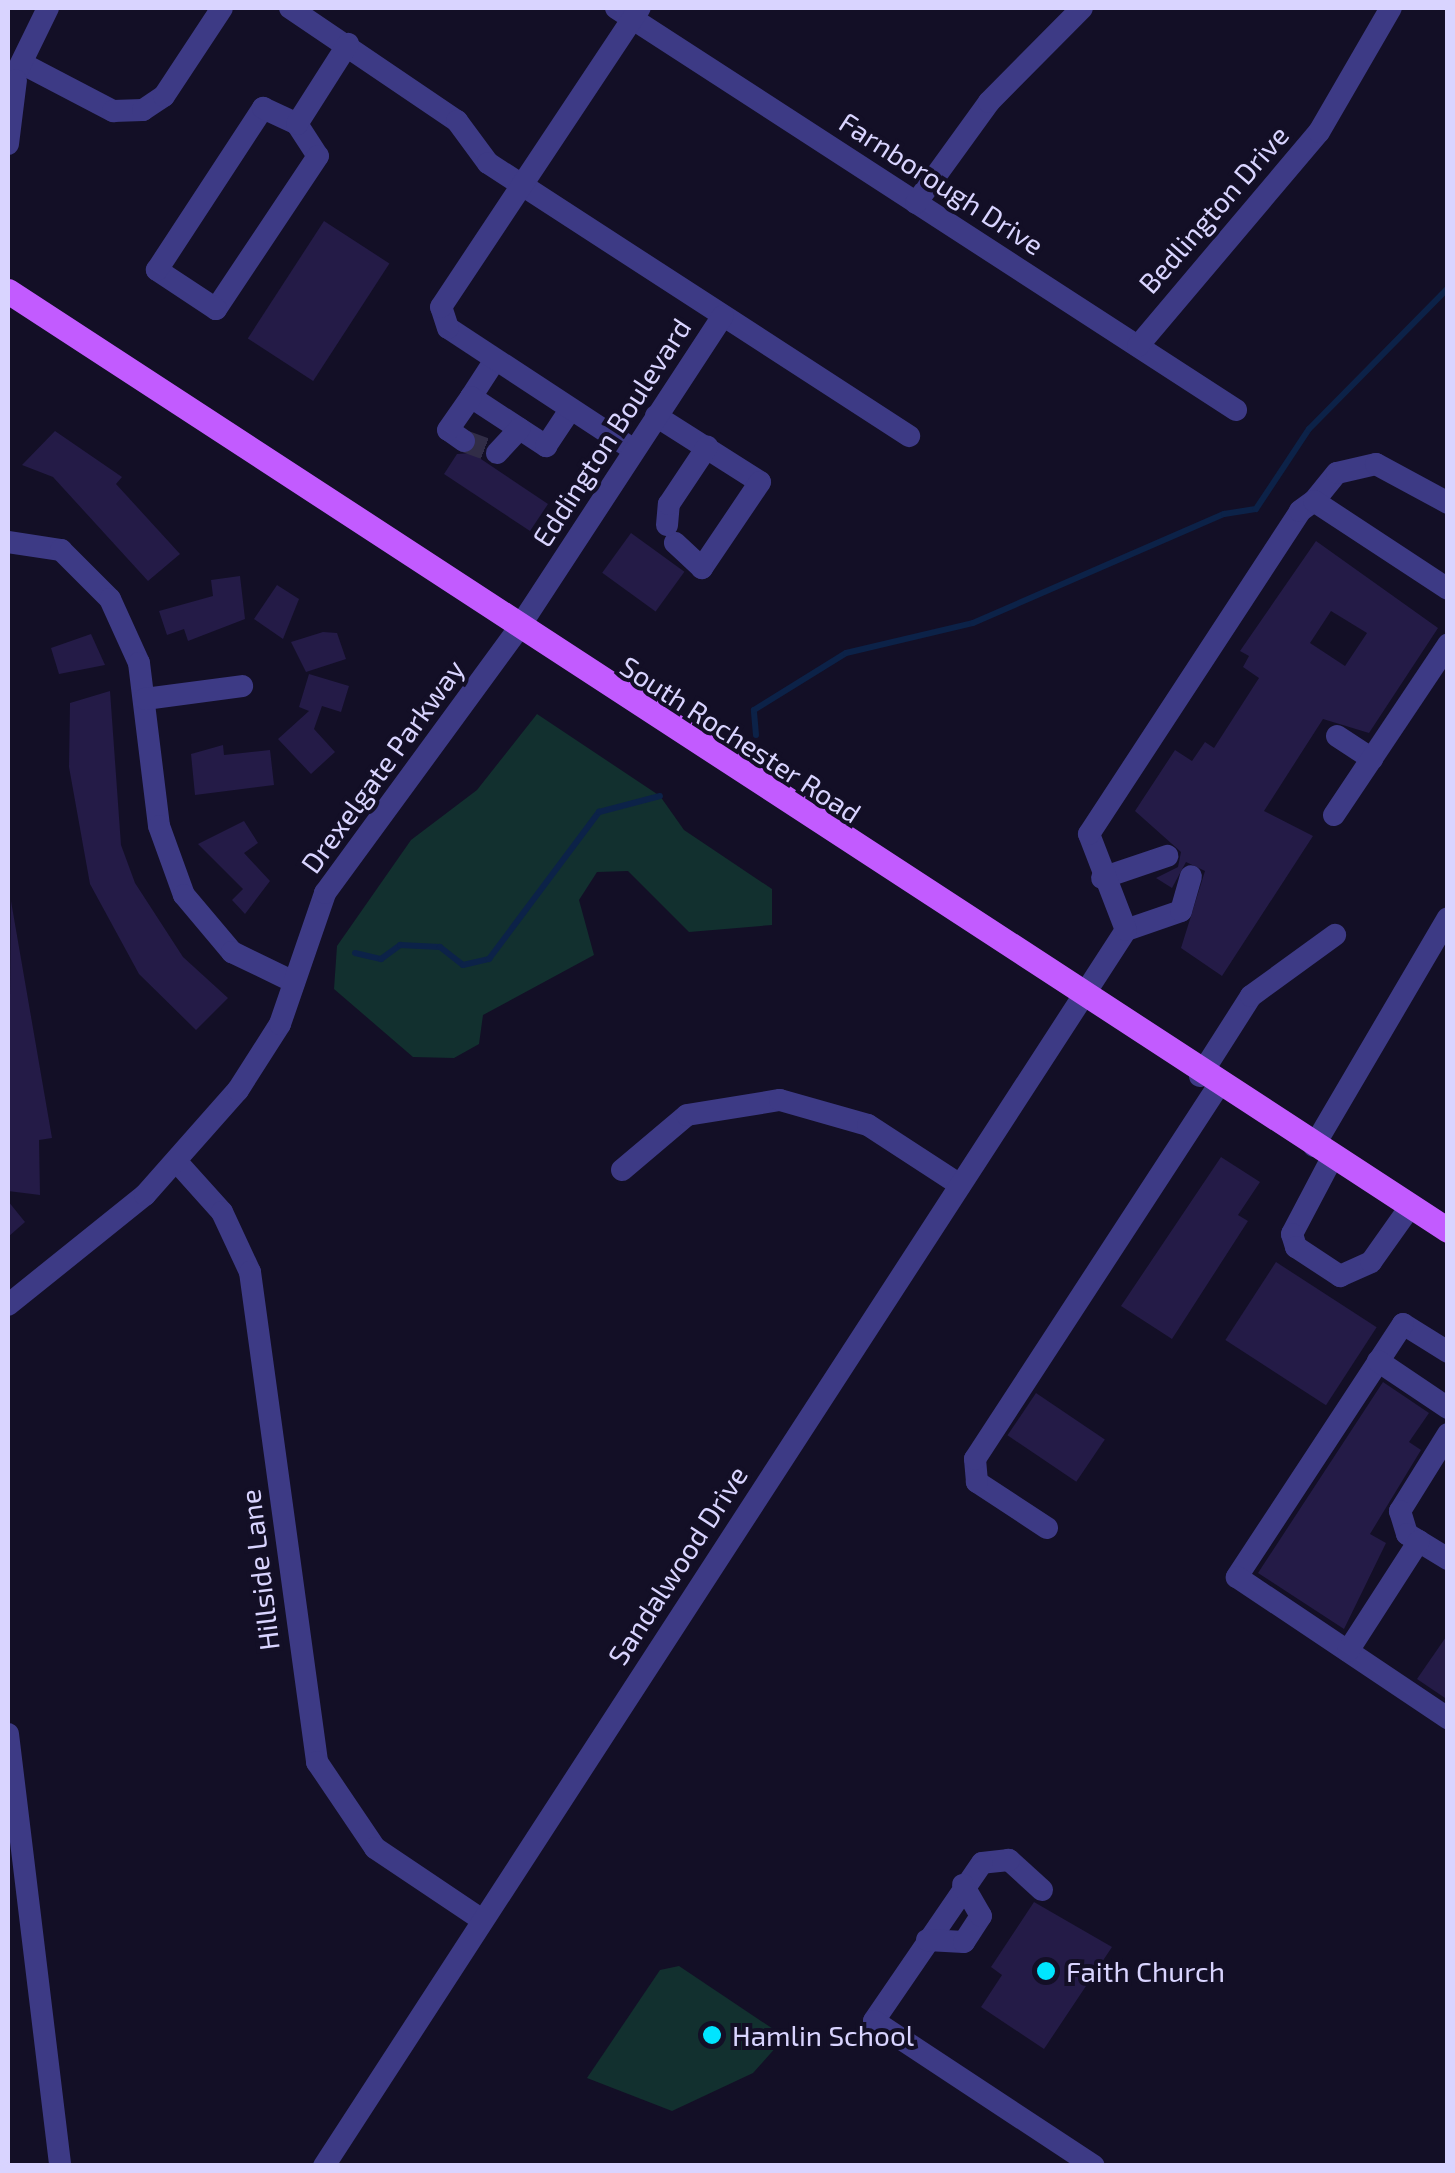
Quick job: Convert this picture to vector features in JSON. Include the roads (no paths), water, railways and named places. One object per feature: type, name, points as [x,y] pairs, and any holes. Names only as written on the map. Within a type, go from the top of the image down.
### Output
[{"type":"main road","name":"South Rochester Road","points":[[8,290],[1209,1081],[1448,1230]]},
{"type":"street","points":[[8,144],[13,77],[48,8]]},
{"type":"street","points":[[13,77],[113,111],[144,110],[164,96],[222,8]]},
{"type":"street","name":"Eddington Boulevard","points":[[290,8],[458,120],[488,163],[723,316],[518,629]]},
{"type":"street","points":[[916,203],[989,102],[1082,8]]},
{"type":"street","name":"Bedlington Drive","points":[[1138,346],[1319,132],[1392,8]]},
{"type":"street","points":[[630,11],[524,186],[441,307],[448,328],[634,450]]},
{"type":"street","name":"Farnborough Drive","points":[[630,11],[916,203],[1236,410]]},
{"type":"street","points":[[297,124],[348,44]]},
{"type":"street","points":[[262,108],[297,124],[318,156],[216,309],[157,270],[262,108]]},
{"type":"street","points":[[723,316],[909,436]]},
{"type":"street","points":[[464,441],[448,430],[495,360]]},
{"type":"street","points":[[470,397],[546,446],[570,410]]},
{"type":"street","points":[[656,416],[707,447],[760,482],[702,568],[671,534],[669,504],[707,447]]},
{"type":"street","points":[[497,453],[519,428]]},
{"type":"street","points":[[1191,876],[1182,911],[1126,930],[1102,878],[1089,834],[1314,501],[1338,473],[1376,464],[1448,503]]},
{"type":"street","points":[[1314,501],[1448,589]]},
{"type":"street","points":[[8,542],[52,545],[98,584],[129,630],[145,699],[159,826],[184,895],[232,952],[294,982]]},
{"type":"street","name":"Drexelgate Parkway","points":[[8,1305],[178,1162],[263,1054],[332,881],[518,629]]},
{"type":"street","points":[[1334,815],[1448,644]]},
{"type":"street","points":[[145,699],[242,686]]},
{"type":"street","points":[[1337,736],[1372,759]]},
{"type":"street","points":[[1102,878],[1167,856]]},
{"type":"street","points":[[1410,1207],[1371,1262],[1340,1276],[1296,1247],[1292,1234],[1323,1152],[1448,918]]},
{"type":"street","name":"Sandalwood Drive","points":[[324,2166],[1126,930]]},
{"type":"street","points":[[1047,1528],[976,1482],[976,1459],[1209,1081],[1251,996],[1335,935]]},
{"type":"street","points":[[622,1170],[687,1115],[780,1100],[868,1125],[960,1185]]},
{"type":"street","name":"Hillside Lane","points":[[178,1162],[222,1212],[250,1272],[317,1762],[375,1848],[482,1920]]},
{"type":"street","points":[[1448,1352],[1403,1324],[1237,1576],[1448,1718]]},
{"type":"street","points":[[1378,1360],[1448,1408]]},
{"type":"street","points":[[1445,1551],[1419,1540],[1400,1511],[1448,1434]]},
{"type":"street","points":[[1348,1651],[1419,1540]]},
{"type":"street","points":[[8,1734],[60,2166]]},
{"type":"street","points":[[1042,1890],[1009,1860],[982,1863],[963,1885],[874,2021],[1094,2166]]},
{"type":"street","points":[[926,1940],[964,1942],[981,1916],[963,1885]]},
{"type":"waterway","points":[[756,735],[754,710],[846,653],[973,623],[1224,514],[1256,509],[1309,429],[1448,288]]},
{"type":"waterway","points":[[355,953],[381,959],[400,945],[440,947],[463,965],[489,959],[599,812],[660,796]]},
{"type":"tunnel","points":[[464,441],[497,453]]},
{"type":"place","name":"Faith Church","points":[[1046,1971]]},
{"type":"place","name":"Hamlin School","points":[[712,2035]]}]
